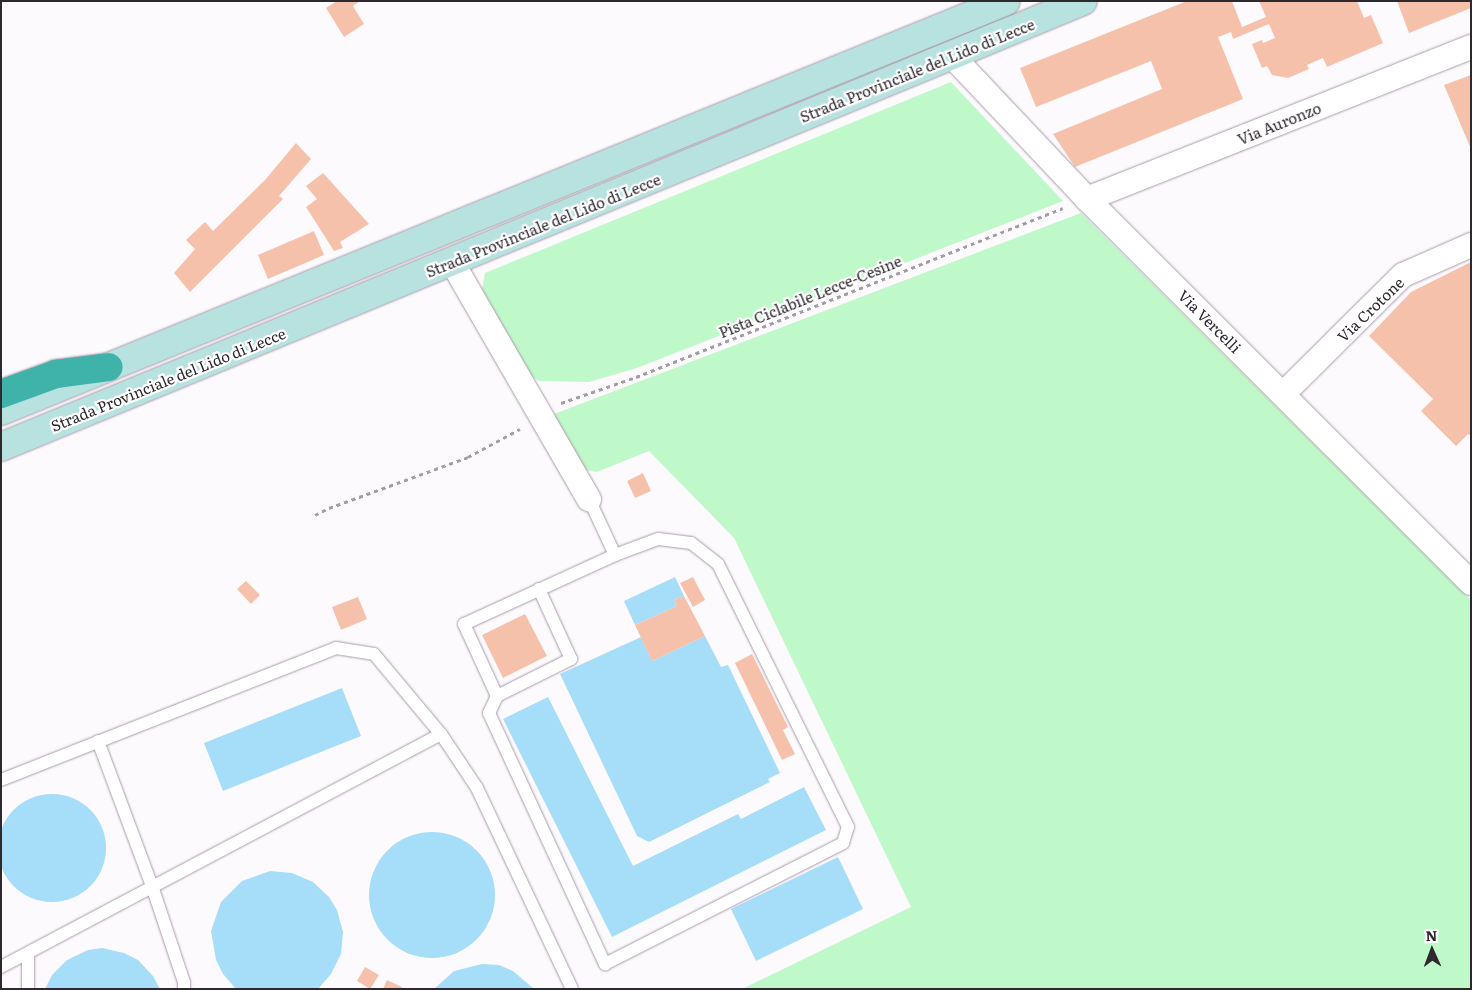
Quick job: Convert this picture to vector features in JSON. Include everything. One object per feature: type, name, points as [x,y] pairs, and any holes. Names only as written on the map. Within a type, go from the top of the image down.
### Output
[{"type":"highway","points":[[1,394],[56,374],[109,367]]},
{"type":"main road","name":"Strada Provinciale del Lido di Lecce","points":[[1,411],[1006,1]]},
{"type":"main road","name":"Strada Provinciale del Lido di Lecce","points":[[1,447],[1084,1]]},
{"type":"street","name":"Via Auronzo","points":[[1087,199],[1471,47]]},
{"type":"street","name":"Via Vercelli","points":[[952,56],[1087,199],[1471,582]]},
{"type":"street","name":"Via Crotone","points":[[1283,394],[1403,276],[1471,245]]},
{"type":"street","points":[[452,262],[589,499]]},
{"type":"lane","points":[[589,499],[615,555]]},
{"type":"lane","points":[[498,696],[464,624],[615,555],[658,539],[691,543],[718,564],[848,827],[843,843],[604,964],[489,713],[498,696],[571,659],[539,590]]},
{"type":"lane","points":[[1,780],[336,648],[374,654],[441,734],[477,788],[572,989]]},
{"type":"lane","points":[[1,967],[441,734]]},
{"type":"lane","points":[[98,741],[152,886],[184,982],[184,989]]},
{"type":"lane","points":[[28,953],[28,989]]},
{"type":"path","name":"Pista Ciclabile Lecce-Cesine","points":[[315,515],[329,508],[468,457],[524,427],[541,413],[555,405],[636,377],[1087,199]]},
{"type":"green space","points":[[951,82],[1063,201],[637,368],[589,382],[539,381],[530,375],[482,290],[485,273]]},
{"type":"green space","points":[[1081,213],[1471,600],[1471,989],[742,989],[911,907],[734,538],[649,451],[597,472],[580,469],[554,414]]},
{"type":"water","points":[[675,577],[684,596],[674,600],[677,606],[635,625],[624,601]]},
{"type":"water","points":[[705,636],[721,667],[728,665],[780,773],[768,779],[770,782],[649,842],[637,836],[560,674],[641,637],[652,661]]},
{"type":"water","points":[[342,688],[361,736],[223,791],[204,743]]},
{"type":"water","points":[[548,697],[633,866],[738,814],[741,819],[804,787],[826,830],[612,937],[503,719]]},
{"type":"water","points":[[52,794],[73,798],[90,810],[102,827],[106,848],[102,869],[90,886],[73,898],[52,902],[31,898],[14,886],[2,869],[-2,848],[2,827],[14,810],[31,798]]},
{"type":"water","points":[[432,832],[456,837],[477,850],[490,871],[495,895],[490,919],[477,940],[456,953],[432,958],[408,953],[387,940],[374,919],[369,895],[374,871],[387,850],[408,837]]},
{"type":"water","points":[[838,857],[863,909],[756,961],[731,909]]},
{"type":"water","points":[[270,871],[292,873],[313,882],[329,897],[337,910],[343,932],[341,954],[331,974],[318,989],[236,989],[223,974],[216,960],[211,931],[221,902],[242,881]]},
{"type":"water","points":[[102,948],[124,953],[138,960],[153,976],[160,989],[45,989],[52,975],[67,960],[88,950]]},
{"type":"water","points":[[482,964],[499,965],[513,971],[534,989],[434,989],[454,971]]},
{"type":"building","points":[[337,1],[360,1],[353,6],[364,24],[344,37],[326,8]]},
{"type":"building","points":[[1187,1],[1232,1],[1242,27],[1266,17],[1259,1],[1357,1],[1364,18],[1371,15],[1383,43],[1327,67],[1323,58],[1307,65],[1309,69],[1288,78],[1272,75],[1267,66],[1262,68],[1252,44],[1262,40],[1263,43],[1275,38],[1269,24],[1233,39],[1231,32],[1218,37],[1243,99],[1075,167],[1053,134],[1162,89],[1151,61],[1036,107],[1020,68]]},
{"type":"building","points":[[1397,1],[1471,1],[1471,8],[1409,33]]},
{"type":"building","points":[[1471,75],[1471,149],[1444,85]]},
{"type":"building","points":[[296,143],[311,159],[279,196],[283,199],[190,292],[174,273],[195,249],[186,240],[205,222],[213,231],[265,180]]},
{"type":"building","points":[[323,173],[369,224],[340,242],[343,248],[334,251],[306,207],[317,199],[306,186]]},
{"type":"building","points":[[314,231],[324,255],[268,279],[258,255]]},
{"type":"building","points":[[1471,262],[1471,436],[1468,434],[1456,446],[1421,411],[1433,399],[1369,336],[1411,292]]},
{"type":"building","points":[[643,473],[651,491],[635,498],[627,481]]},
{"type":"building","points":[[693,577],[705,600],[693,607],[680,583]]},
{"type":"building","points":[[246,581],[260,595],[251,604],[237,589]]},
{"type":"building","points":[[684,596],[705,636],[652,661],[635,625],[677,606],[674,600]]},
{"type":"building","points":[[358,597],[367,619],[341,630],[332,607]]},
{"type":"building","points":[[525,614],[547,656],[503,678],[482,635]]},
{"type":"building","points":[[752,654],[788,727],[783,730],[795,754],[782,760],[735,663]]},
{"type":"building","points":[[365,967],[379,975],[370,989],[357,981]]},
{"type":"building","points":[[387,980],[402,987],[401,989],[383,989]]}]
